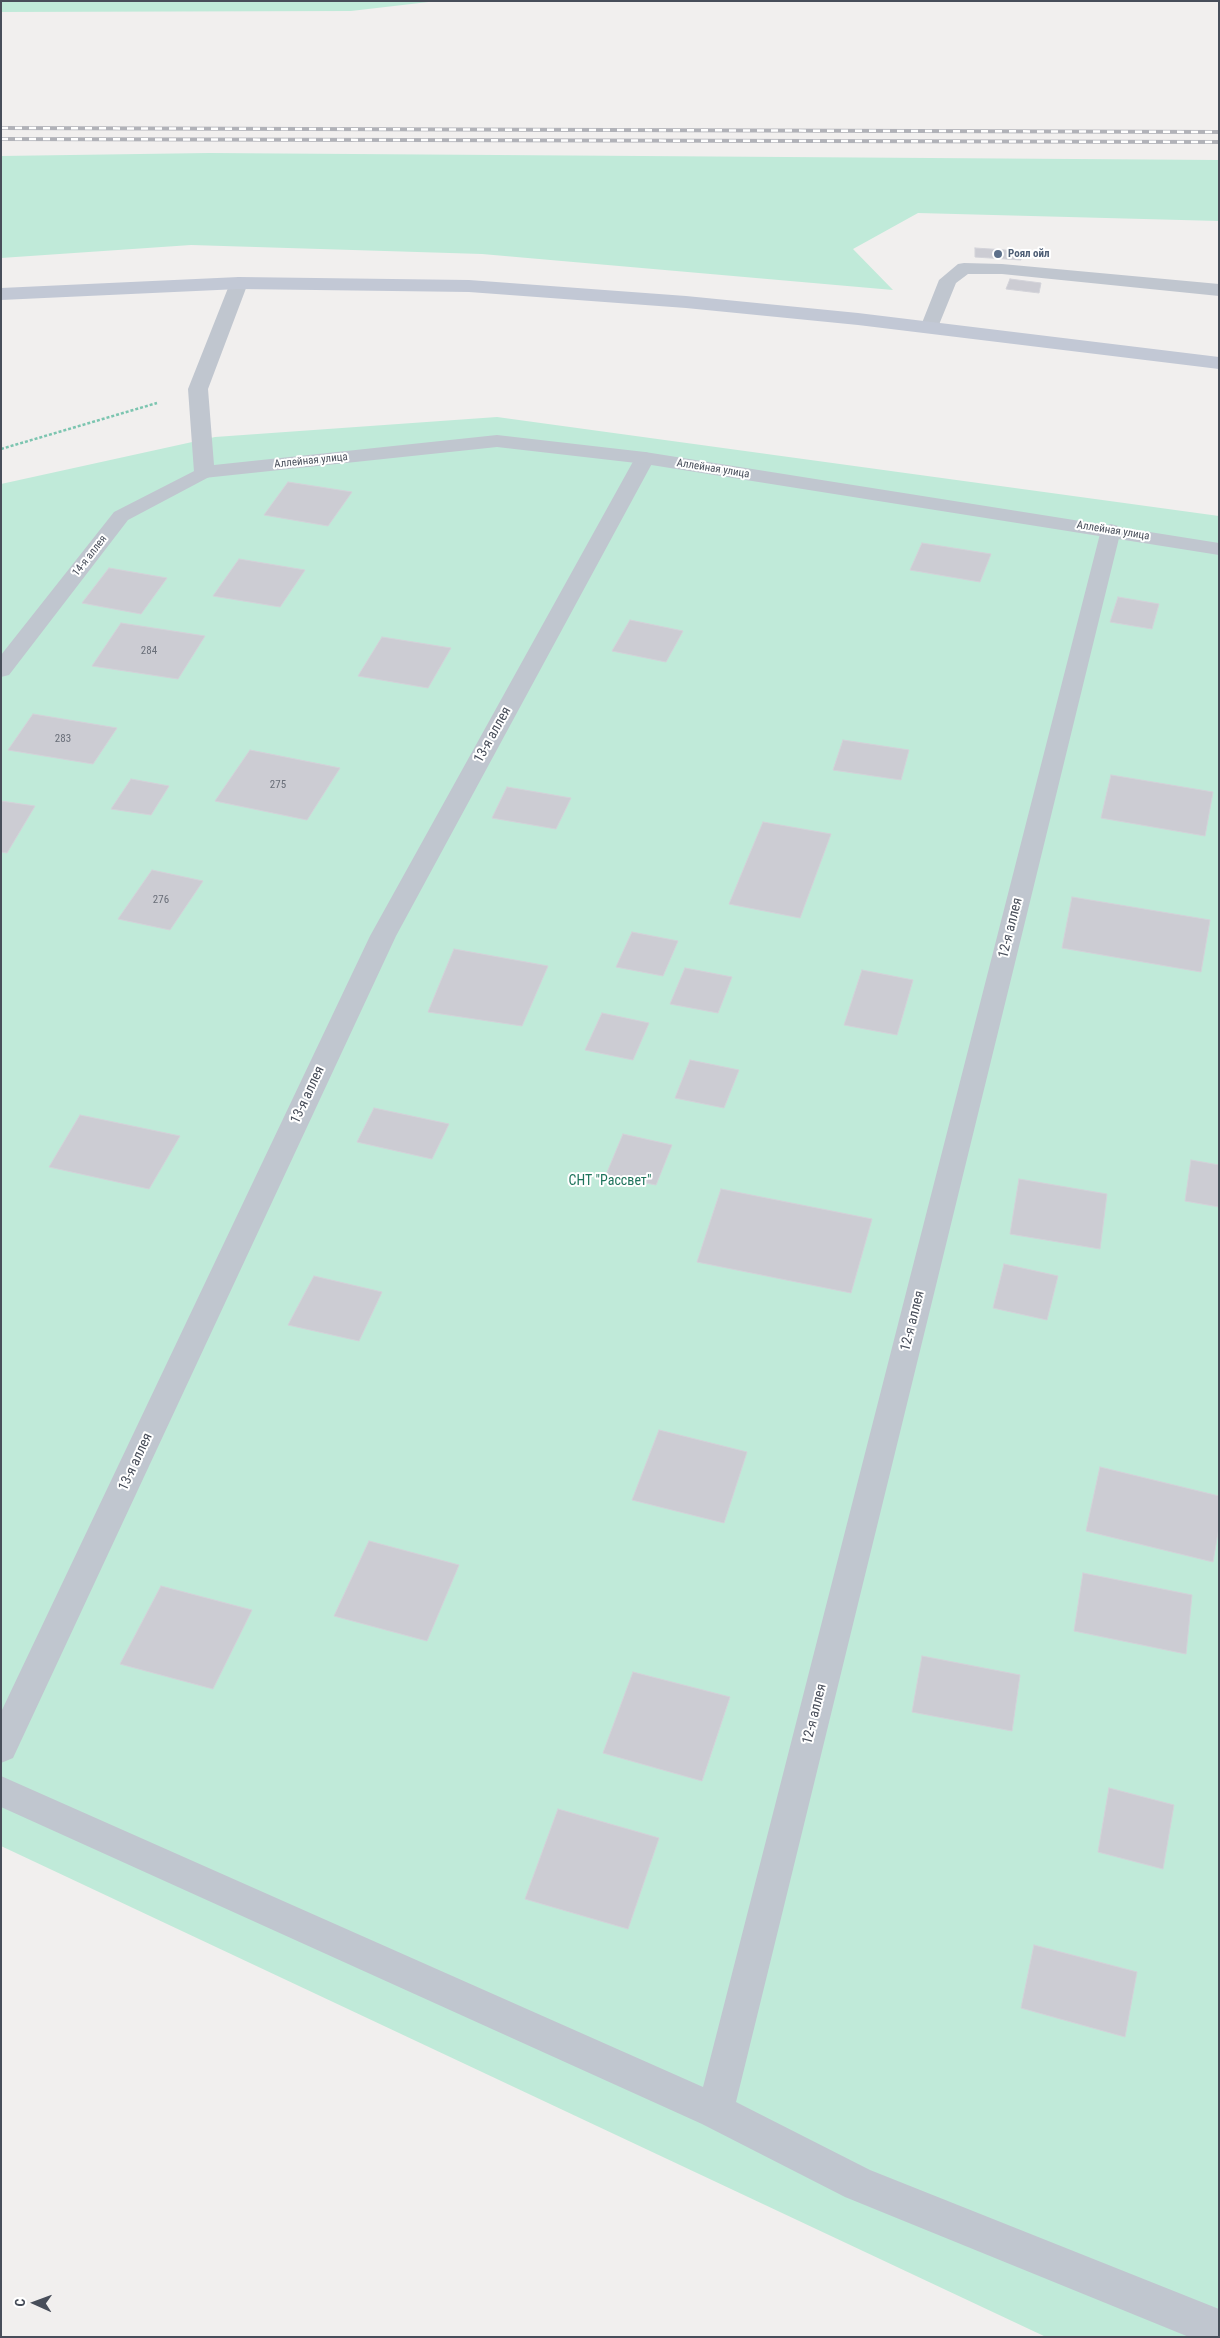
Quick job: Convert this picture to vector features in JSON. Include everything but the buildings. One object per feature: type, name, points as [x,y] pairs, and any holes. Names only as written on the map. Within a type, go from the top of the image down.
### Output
[{"type":"street","points":[[929,328],[948,280],[964,268],[1002,269],[1219,290]]},
{"type":"street","points":[[204,472],[198,389],[239,283]]},
{"type":"street","points":[[1,294],[239,283],[469,286],[686,302],[929,328],[1219,364]]},
{"type":"street","name":"Аллейная улица","points":[[204,472],[496,441],[645,458],[1111,530],[1219,549]]},
{"type":"street","name":"13-я аллея","points":[[1,1748],[383,936],[645,458]]},
{"type":"street","name":"14-я аллея","points":[[1,670],[121,516],[204,472]]},
{"type":"street","name":"12-я аллея","points":[[715,2111],[1111,530]]},
{"type":"street","points":[[1,1791],[715,2111],[858,2184],[1219,2329]]},
{"type":"path","points":[[1,449],[79,428],[198,389]]},
{"type":"green space","points":[[1,1],[437,1],[351,11],[1,12]]},
{"type":"green space","points":[[209,153],[1219,160],[1219,221],[918,213],[853,249],[893,290],[482,254],[191,245],[1,258],[1,156]]},
{"type":"green space","name":"СНТ \"Рассвет\"","points":[[497,417],[1219,516],[1219,2337],[1046,2337],[1,1846],[1,484],[215,437]]},
{"type":"railway","points":[[1,128],[1219,132]]},
{"type":"railway","points":[[1,139],[1219,142]]},
{"type":"place","name":"Роял ойл","points":[[998,254]]}]
